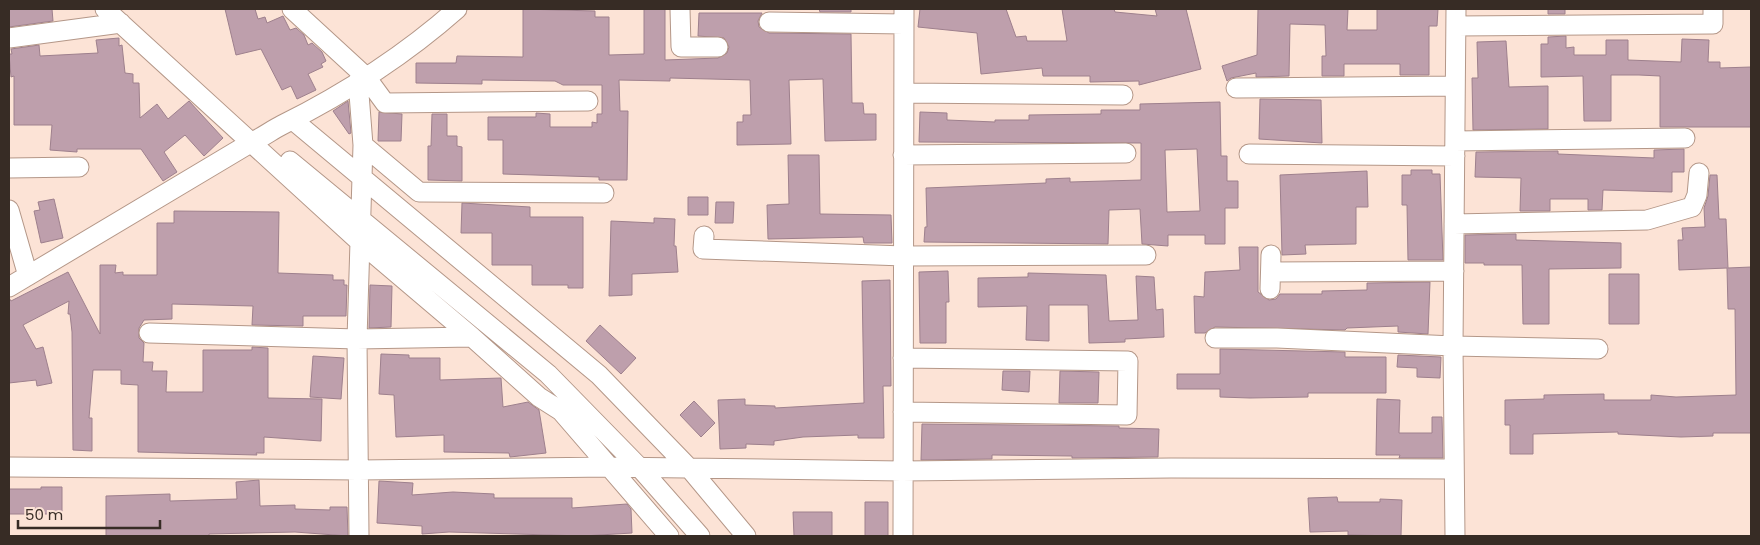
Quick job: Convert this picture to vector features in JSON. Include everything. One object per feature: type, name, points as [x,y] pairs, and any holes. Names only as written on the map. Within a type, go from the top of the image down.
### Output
[{"type":"street","points":[[105,9],[257,140],[359,218],[548,374],[641,469],[700,536]]},
{"type":"street","points":[[292,9],[385,103],[588,101]]},
{"type":"street","points":[[9,286],[284,124],[294,121],[362,79],[436,27],[457,9]]},
{"type":"street","points":[[680,9],[681,47],[718,47]]},
{"type":"street","points":[[1455,536],[1453,346],[1456,17],[1713,24],[1713,9]]},
{"type":"street","points":[[769,22],[904,16],[903,536]]},
{"type":"street","points":[[9,38],[122,23]]},
{"type":"street","points":[[359,536],[357,339],[359,218],[363,145],[362,79]]},
{"type":"street","points":[[1236,88],[1455,86]]},
{"type":"street","points":[[904,93],[1123,95]]},
{"type":"street","points":[[294,121],[599,375],[690,470],[746,536]]},
{"type":"street","points":[[1249,154],[1455,148],[1685,138]]},
{"type":"street","points":[[257,140],[360,242],[539,397],[561,411],[669,536]]},
{"type":"street","points":[[363,145],[419,192],[604,193]]},
{"type":"street","points":[[903,155],[1126,153]]},
{"type":"street","points":[[9,168],[79,167]]},
{"type":"street","points":[[1454,224],[1647,220],[1692,207],[1697,196],[1699,174]]},
{"type":"street","points":[[9,210],[28,276]]},
{"type":"street","points":[[704,236],[703,249],[904,256],[1146,255]]},
{"type":"street","points":[[1271,272],[1454,271]]},
{"type":"street","points":[[148,333],[357,339],[472,337]]},
{"type":"street","points":[[1215,338],[1277,338],[1453,346],[1598,349]]},
{"type":"street","points":[[902,412],[1127,415],[1128,361],[903,358]]},
{"type":"street","points":[[9,467],[358,470],[608,467],[690,470],[902,472],[1171,468],[1453,469]]},
{"type":"building","points":[[9,9],[52,9],[53,21],[9,27]]},
{"type":"building","points":[[225,9],[255,9],[258,19],[265,17],[267,23],[283,16],[290,30],[296,28],[304,35],[308,45],[312,43],[322,52],[326,61],[321,64],[323,67],[308,74],[316,90],[297,99],[291,86],[282,90],[261,49],[236,55]]},
{"type":"building","points":[[523,9],[595,11],[595,17],[609,17],[609,55],[644,54],[644,9],[665,9],[665,60],[718,58],[727,53],[729,47],[724,38],[698,36],[699,13],[762,13],[758,21],[759,27],[769,33],[851,34],[852,103],[863,103],[864,114],[876,114],[876,140],[825,141],[823,79],[789,80],[791,144],[737,145],[737,122],[743,122],[743,115],[751,115],[750,80],[670,78],[670,81],[619,80],[620,111],[628,111],[627,180],[599,180],[599,177],[503,174],[503,140],[488,140],[488,117],[536,117],[536,113],[550,114],[550,127],[592,127],[592,122],[597,123],[597,114],[602,114],[602,85],[563,85],[555,81],[482,80],[482,84],[416,83],[416,63],[456,63],[457,56],[523,57]]},
{"type":"building","points":[[819,9],[851,9],[851,12],[820,12]]},
{"type":"building","points":[[920,9],[1006,9],[1016,37],[1026,36],[1027,41],[1067,41],[1062,9],[1114,9],[1115,12],[1157,16],[1155,9],[1186,9],[1201,69],[1139,85],[1139,81],[1090,82],[1090,76],[1043,76],[1042,68],[981,74],[977,33],[918,27]]},
{"type":"building","points":[[1258,9],[1348,9],[1347,30],[1377,30],[1377,9],[1438,9],[1437,26],[1429,26],[1429,75],[1400,75],[1400,64],[1344,64],[1344,76],[1322,76],[1322,56],[1326,56],[1325,25],[1290,24],[1289,76],[1256,77],[1256,73],[1231,78],[1227,81],[1222,66],[1257,55]]},
{"type":"building","points":[[1548,9],[1565,9],[1565,14],[1548,14]]},
{"type":"building","points":[[1566,36],[1566,48],[1574,47],[1574,55],[1606,55],[1606,40],[1628,40],[1628,60],[1681,62],[1682,39],[1709,40],[1708,62],[1720,62],[1720,68],[1751,67],[1751,127],[1660,127],[1660,76],[1639,75],[1611,75],[1611,121],[1584,121],[1583,76],[1541,77],[1541,44],[1548,44],[1548,37]]},
{"type":"building","points":[[119,38],[119,46],[122,45],[125,73],[133,74],[133,83],[139,83],[140,118],[157,104],[168,119],[189,101],[223,138],[204,156],[185,135],[164,152],[177,172],[163,181],[141,149],[77,149],[77,152],[50,150],[52,125],[14,125],[14,76],[11,77],[9,54],[12,54],[11,49],[39,45],[40,56],[98,53],[96,40]]},
{"type":"building","points":[[1506,41],[1509,87],[1548,86],[1548,129],[1473,130],[1472,78],[1478,78],[1477,42]]},
{"type":"building","points":[[1260,99],[1321,100],[1322,143],[1259,139]]},
{"type":"building","points":[[348,101],[351,133],[349,134],[333,111]]},
{"type":"building","points":[[1220,102],[1221,156],[1227,156],[1227,181],[1238,181],[1238,208],[1225,208],[1225,244],[1205,244],[1205,235],[1168,235],[1168,246],[1142,244],[1140,209],[1109,210],[1108,244],[924,242],[925,227],[927,227],[926,188],[1046,183],[1046,179],[1070,178],[1070,182],[1141,180],[1141,143],[919,142],[920,112],[947,113],[947,120],[995,122],[995,120],[1029,120],[1029,115],[1101,114],[1101,110],[1140,110],[1140,104]],"holes":[[[1197,149],[1200,211],[1167,212],[1165,150]]]},
{"type":"building","points":[[379,112],[402,114],[401,141],[378,141]]},
{"type":"building","points":[[432,114],[447,114],[447,136],[457,136],[457,146],[462,147],[462,181],[428,180],[428,146],[431,146]]},
{"type":"building","points":[[1684,149],[1684,172],[1672,172],[1672,192],[1603,190],[1602,210],[1588,210],[1588,199],[1550,199],[1550,211],[1520,211],[1521,178],[1475,177],[1476,152],[1558,151],[1558,154],[1654,158],[1654,150]]},
{"type":"building","points":[[788,155],[819,155],[820,214],[891,215],[892,243],[864,243],[863,237],[768,239],[767,205],[789,204]]},
{"type":"building","points":[[1411,170],[1432,170],[1432,174],[1440,174],[1443,260],[1408,260],[1407,205],[1402,205],[1402,175],[1411,175]]},
{"type":"building","points":[[1367,171],[1368,207],[1356,207],[1356,244],[1305,245],[1306,254],[1282,255],[1280,175]]},
{"type":"building","points":[[1710,175],[1717,175],[1719,219],[1726,219],[1728,268],[1751,267],[1751,433],[1713,433],[1713,436],[1681,437],[1618,434],[1618,432],[1533,434],[1533,454],[1510,454],[1510,425],[1505,425],[1505,400],[1544,399],[1544,395],[1604,394],[1604,400],[1651,400],[1651,395],[1676,397],[1736,395],[1735,309],[1728,309],[1727,268],[1679,270],[1678,240],[1683,240],[1682,228],[1705,227],[1704,208],[1708,196]]},
{"type":"building","points":[[688,197],[708,197],[708,215],[688,215]]},
{"type":"building","points":[[54,199],[63,238],[41,243],[34,211],[40,210],[38,202]]},
{"type":"building","points":[[716,202],[734,202],[733,223],[715,223]]},
{"type":"building","points":[[462,203],[530,207],[530,217],[583,217],[583,288],[568,288],[568,285],[532,285],[532,265],[492,265],[492,233],[461,233]]},
{"type":"building","points":[[174,211],[279,212],[278,273],[333,275],[333,280],[344,280],[344,285],[347,285],[346,316],[303,316],[303,326],[252,325],[253,306],[172,304],[172,319],[144,320],[139,328],[139,338],[144,343],[143,362],[153,362],[152,371],[167,371],[166,392],[203,392],[203,350],[252,350],[252,347],[268,348],[268,398],[322,399],[321,441],[264,437],[264,453],[256,453],[257,455],[138,452],[138,385],[121,384],[121,370],[93,370],[89,418],[92,418],[92,451],[73,450],[72,332],[70,314],[68,314],[69,301],[23,325],[36,349],[43,347],[52,383],[37,386],[36,380],[9,383],[9,298],[11,301],[68,272],[100,334],[100,265],[116,265],[115,273],[123,272],[123,275],[157,275],[157,223],[174,223]]},
{"type":"building","points":[[654,218],[675,219],[674,246],[676,246],[678,272],[632,274],[632,295],[609,296],[611,221],[654,223]]},
{"type":"building","points":[[1516,234],[1516,240],[1621,243],[1621,268],[1549,269],[1549,324],[1523,324],[1522,265],[1465,263],[1465,235]]},
{"type":"building","points":[[1239,247],[1258,247],[1258,292],[1269,300],[1276,299],[1280,294],[1322,294],[1322,291],[1367,290],[1367,283],[1430,282],[1428,334],[1398,332],[1398,326],[1347,328],[1345,330],[1215,327],[1205,333],[1195,333],[1194,296],[1204,297],[1205,272],[1240,270]]},
{"type":"building","points":[[948,271],[949,302],[946,302],[946,343],[920,343],[919,272]]},
{"type":"building","points":[[1028,273],[1106,275],[1109,321],[1138,320],[1136,276],[1154,277],[1156,310],[1163,309],[1164,337],[1125,339],[1125,342],[1089,343],[1088,305],[1049,305],[1049,341],[1026,340],[1027,306],[978,307],[978,278],[1028,277]]},
{"type":"building","points":[[1609,274],[1639,274],[1639,324],[1609,324]]},
{"type":"building","points":[[890,280],[891,386],[883,386],[884,438],[858,438],[858,435],[803,437],[774,441],[774,445],[746,444],[746,448],[720,449],[718,400],[745,399],[745,405],[775,406],[775,408],[864,403],[862,281]]},
{"type":"building","points":[[370,285],[392,286],[391,327],[369,328]]},
{"type":"building","points":[[600,325],[636,358],[621,374],[586,341]]},
{"type":"building","points":[[1220,349],[1345,352],[1345,357],[1386,357],[1386,393],[1308,393],[1308,397],[1250,398],[1220,397],[1220,389],[1177,389],[1177,374],[1220,374]]},
{"type":"building","points":[[381,354],[409,355],[409,358],[440,358],[440,380],[501,378],[503,407],[528,402],[539,410],[546,453],[510,457],[509,453],[444,452],[444,435],[396,437],[394,395],[379,394]]},
{"type":"building","points":[[1398,355],[1441,357],[1440,378],[1417,377],[1417,368],[1397,367]]},
{"type":"building","points":[[313,356],[344,358],[341,399],[310,397]]},
{"type":"building","points":[[1003,371],[1030,371],[1029,392],[1002,390]]},
{"type":"building","points":[[1060,371],[1099,372],[1098,403],[1059,403]]},
{"type":"building","points":[[1377,399],[1400,400],[1399,433],[1432,433],[1432,417],[1442,417],[1443,458],[1399,458],[1400,455],[1376,455]]},
{"type":"building","points":[[694,401],[715,423],[701,437],[680,415]]},
{"type":"building","points":[[922,424],[1119,426],[1119,428],[1159,429],[1158,457],[1072,458],[1072,456],[992,455],[992,459],[921,460]]},
{"type":"building","points":[[259,480],[260,506],[295,505],[295,509],[330,510],[330,507],[347,507],[348,536],[295,532],[209,534],[209,536],[106,536],[106,496],[170,494],[170,501],[237,499],[236,482]]},
{"type":"building","points":[[379,481],[413,483],[412,495],[453,492],[494,494],[494,498],[572,498],[572,508],[627,504],[631,509],[632,533],[583,536],[449,532],[422,534],[422,526],[377,523]]},
{"type":"building","points":[[41,487],[62,487],[62,514],[9,514],[9,489],[41,489]]},
{"type":"building","points":[[1337,497],[1338,502],[1380,502],[1380,499],[1402,500],[1401,536],[1348,535],[1348,531],[1310,532],[1308,498]]},
{"type":"building","points":[[865,502],[888,502],[888,536],[865,536]]},
{"type":"building","points":[[793,512],[832,512],[832,536],[794,536]]}]
